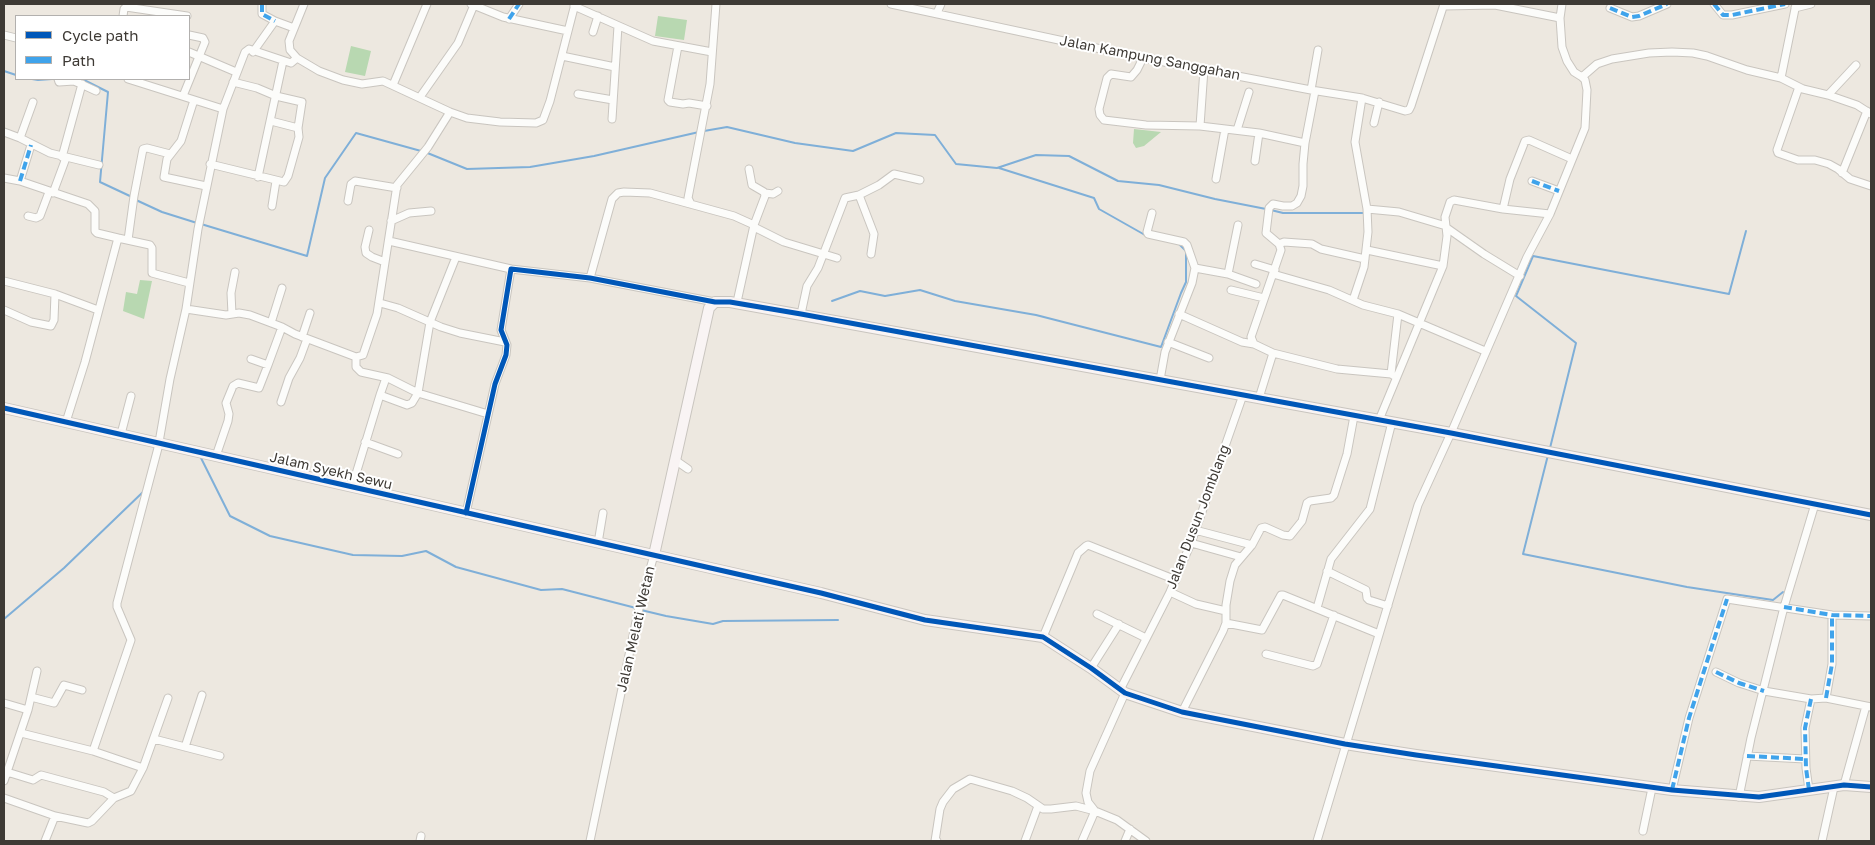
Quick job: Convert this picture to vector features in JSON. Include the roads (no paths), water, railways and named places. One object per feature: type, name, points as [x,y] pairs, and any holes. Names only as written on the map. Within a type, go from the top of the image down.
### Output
[{"type":"street","points":[[262,4],[262,14],[294,28]]},
{"type":"street","points":[[304,4],[289,46],[292,53],[298,58],[322,73],[343,80],[365,84],[379,80],[450,112],[489,121],[540,122],[545,116],[575,5],[653,41],[712,52]]},
{"type":"street","points":[[393,85],[426,4]]},
{"type":"street","points":[[420,97],[458,43],[473,4],[509,18],[568,31]]},
{"type":"street","points":[[509,18],[519,4]]},
{"type":"street","points":[[691,204],[688,198],[706,106],[716,4]]},
{"type":"street","name":"Jalan Kampung Sanggahan","points":[[890,4],[1143,58],[1313,91],[1362,98],[1405,111],[1409,110],[1444,5]]},
{"type":"street","points":[[937,13],[940,4]]},
{"type":"street","points":[[1317,841],[1418,505],[1527,257],[1550,214],[1585,128],[1587,90],[1582,77],[1574,72],[1567,61],[1562,47],[1560,18],[1562,4]]},
{"type":"street","points":[[1610,8],[1632,17],[1667,4]]},
{"type":"street","points":[[1714,4],[1723,16],[1785,4]]},
{"type":"street","points":[[1781,78],[1796,6],[1812,4]]},
{"type":"street","points":[[1444,5],[1505,5],[1560,18]]},
{"type":"street","points":[[123,15],[126,7],[153,7],[183,15]]},
{"type":"street","points":[[593,32],[598,16]]},
{"type":"street","points":[[253,52],[275,21]]},
{"type":"street","points":[[612,119],[618,26]]},
{"type":"street","points":[[190,35],[204,38],[205,42],[190,80]]},
{"type":"street","points":[[678,46],[668,100],[670,102],[706,106]]},
{"type":"street","points":[[93,751],[131,640],[117,603],[158,445],[170,379],[186,309],[198,229],[222,109],[245,52],[249,49],[283,62],[292,63],[298,58]]},
{"type":"street","points":[[1254,344],[1251,337],[1281,250],[1279,244],[1266,233],[1269,210],[1273,204],[1292,206],[1299,200],[1303,186],[1305,143],[1318,50]]},
{"type":"street","points":[[190,52],[236,72]]},
{"type":"street","points":[[1582,77],[1597,64],[1612,59],[1672,52],[1707,56],[1738,68],[1781,78],[1815,93],[1828,95],[1857,105],[1869,112],[1842,173]]},
{"type":"street","points":[[562,56],[615,67]]},
{"type":"street","points":[[1143,58],[1131,77],[1108,75],[1099,109],[1101,118],[1109,122],[1200,126],[1237,130],[1305,143]]},
{"type":"street","points":[[258,177],[283,62]]},
{"type":"street","points":[[1828,95],[1856,65]]},
{"type":"street","points":[[1200,126],[1204,69]]},
{"type":"street","points":[[58,80],[59,82],[82,84],[96,91]]},
{"type":"street","points":[[131,80],[222,109]]},
{"type":"street","points":[[183,96],[190,80]]},
{"type":"street","points":[[210,164],[284,182],[288,176],[299,137],[298,128],[302,102],[232,82]]},
{"type":"street","points":[[28,216],[36,218],[40,216],[51,192],[64,157],[82,84]]},
{"type":"street","points":[[1799,87],[1777,150],[1778,153],[1798,160],[1815,160],[1829,164],[1850,179],[1871,186]]},
{"type":"street","points":[[1237,130],[1249,92]]},
{"type":"street","points":[[578,94],[613,100]]},
{"type":"street","points":[[1353,300],[1366,259],[1368,232],[1367,210],[1355,142],[1362,98]]},
{"type":"street","points":[[194,100],[181,142],[167,159],[164,177],[206,186]]},
{"type":"street","points":[[20,138],[33,102]]},
{"type":"street","points":[[1374,123],[1378,102]]},
{"type":"street","points":[[186,309],[226,315],[240,313],[250,315],[356,357],[365,354],[380,302],[397,188],[400,180],[428,148],[450,112]]},
{"type":"street","points":[[271,121],[298,128]]},
{"type":"street","points":[[1216,179],[1225,129]]},
{"type":"street","points":[[4,132],[64,157],[98,165]]},
{"type":"street","points":[[1255,161],[1258,133]]},
{"type":"street","points":[[1503,209],[1512,172],[1525,141],[1530,140],[1572,159]]},
{"type":"street","points":[[20,181],[32,145]]},
{"type":"street","points":[[128,240],[132,206],[143,149],[147,148],[170,154]]},
{"type":"street","points":[[749,169],[752,185],[765,194],[775,194],[778,191]]},
{"type":"street","points":[[801,314],[807,286],[814,276],[842,202],[848,196],[859,195],[894,174],[920,180]]},
{"type":"street","points":[[4,178],[20,181],[91,206],[95,211],[95,231],[97,233],[152,246],[152,273],[189,283]]},
{"type":"street","points":[[348,201],[351,184],[355,180],[397,188]]},
{"type":"street","points":[[272,206],[276,181]]},
{"type":"street","points":[[1532,181],[1559,191]]},
{"type":"street","points":[[590,278],[608,208],[612,199],[618,193],[643,191],[734,216],[779,240],[822,255],[837,258]]},
{"type":"street","points":[[737,302],[754,226],[765,199],[765,194]]},
{"type":"street","points":[[859,195],[874,234],[871,254]]},
{"type":"street","points":[[1379,420],[1394,375],[1419,323],[1442,266],[1450,202],[1454,200],[1503,209],[1550,214]]},
{"type":"street","points":[[1367,210],[1398,212],[1447,230],[1520,276]]},
{"type":"street","points":[[391,221],[409,213],[431,211]]},
{"type":"street","points":[[1152,213],[1148,234],[1184,242],[1187,245],[1195,268],[1192,284],[1168,342],[1160,380]]},
{"type":"street","points":[[1228,274],[1238,224]]},
{"type":"street","points":[[369,230],[365,247],[366,253],[385,262]]},
{"type":"street","points":[[66,422],[118,238]]},
{"type":"street","points":[[389,241],[511,269],[590,278],[715,302],[737,302],[1451,433],[1871,515]]},
{"type":"street","points":[[1279,244],[1284,242],[1312,244],[1321,249],[1366,259]]},
{"type":"street","points":[[1367,250],[1442,266]]},
{"type":"street","points":[[380,395],[408,405],[418,393],[430,322],[456,257]]},
{"type":"street","points":[[1256,264],[1329,290],[1363,305],[1398,314],[1485,350]]},
{"type":"street","points":[[1195,268],[1228,274],[1256,284]]},
{"type":"street","points":[[466,513],[497,378],[506,355],[507,348],[500,330],[511,269]]},
{"type":"street","points":[[232,314],[231,293],[235,272]]},
{"type":"street","points":[[4,281],[55,294],[98,310]]},
{"type":"street","points":[[271,323],[282,288]]},
{"type":"street","points":[[1231,290],[1264,298]]},
{"type":"street","points":[[4,310],[31,322],[51,326],[54,320],[55,294]]},
{"type":"street","points":[[380,302],[460,333],[505,342]]},
{"type":"street","name":"Jalan Melati Wetan","points":[[590,841],[638,612],[654,555],[708,311],[715,302]]},
{"type":"street","points":[[281,402],[289,378],[302,355],[310,313]]},
{"type":"street","points":[[1179,314],[1242,342],[1254,344],[1273,353],[1337,368],[1394,375]]},
{"type":"street","points":[[1394,375],[1398,314]]},
{"type":"street","points":[[216,456],[228,421],[229,414],[226,404],[233,386],[238,383],[259,388],[282,327]]},
{"type":"street","points":[[1168,342],[1209,358]]},
{"type":"street","points":[[1259,398],[1273,353]]},
{"type":"street","points":[[356,357],[356,367],[359,371],[386,378],[418,393],[488,414]]},
{"type":"street","points":[[251,359],[268,365]]},
{"type":"street","points":[[352,487],[386,378]]},
{"type":"street","name":"Jalan Dusun Jomblang","points":[[1095,811],[1088,802],[1086,793],[1087,781],[1146,638],[1176,580],[1191,543],[1243,395]]},
{"type":"street","points":[[121,434],[131,396]]},
{"type":"street","name":"Jalam Syekh Sewu","points":[[4,408],[121,434],[158,445],[216,456],[821,593],[925,620],[1043,637]]},
{"type":"street","points":[[1182,712],[1220,640],[1226,623],[1232,571],[1263,527],[1290,536],[1302,521],[1307,503],[1331,498],[1334,495],[1347,454],[1354,416]]},
{"type":"street","points":[[1317,608],[1327,572],[1335,553],[1370,509],[1392,422]]},
{"type":"street","points":[[366,442],[398,454]]},
{"type":"street","points":[[675,460],[688,469]]},
{"type":"street","points":[[1739,797],[1784,607],[1815,504]]},
{"type":"street","points":[[598,543],[603,513]]},
{"type":"street","points":[[1195,530],[1252,545]]},
{"type":"street","points":[[1191,543],[1241,557]]},
{"type":"street","points":[[1176,580],[1088,545],[1078,552],[1043,637],[1091,668],[1123,692],[1182,712],[1345,744],[1652,788],[1739,797],[1759,798],[1839,786],[1871,787]]},
{"type":"street","points":[[1327,572],[1366,590],[1368,599],[1388,606]]},
{"type":"street","points":[[1170,592],[1196,604],[1226,611]]},
{"type":"street","points":[[1226,623],[1262,630],[1280,595],[1334,614],[1379,634]]},
{"type":"street","points":[[1672,790],[1689,718],[1727,599],[1832,615],[1871,616]]},
{"type":"street","points":[[1097,614],[1146,638]]},
{"type":"street","points":[[1266,654],[1314,666],[1317,664],[1334,614]]},
{"type":"street","points":[[1826,698],[1832,664],[1832,615]]},
{"type":"street","points":[[1091,668],[1119,624]]},
{"type":"street","points":[[4,781],[28,710],[36,671]]},
{"type":"street","points":[[1716,672],[1746,686],[1764,691],[1811,699],[1826,698],[1869,707],[1839,786],[1822,841]]},
{"type":"street","points":[[31,697],[54,703],[64,686],[82,690]]},
{"type":"street","points":[[185,747],[202,695]]},
{"type":"street","points":[[4,798],[55,816],[88,823],[92,821],[114,798],[131,791],[143,768],[168,698]]},
{"type":"street","points":[[1809,790],[1804,728],[1811,699]]},
{"type":"street","points":[[4,703],[28,710]]},
{"type":"street","points":[[21,733],[93,751],[143,768]]},
{"type":"street","points":[[154,739],[220,756]]},
{"type":"street","points":[[1748,756],[1805,759]]},
{"type":"street","points":[[7,772],[34,780],[41,775],[104,792],[114,798]]},
{"type":"street","points":[[935,841],[940,809],[943,802],[953,788],[970,779],[1012,792],[1038,806],[1051,809],[1079,806],[1095,811],[1117,820],[1146,841]]},
{"type":"street","points":[[1643,832],[1652,788]]},
{"type":"street","points":[[1025,841],[1038,806]]},
{"type":"street","points":[[1082,841],[1095,811]]},
{"type":"street","points":[[45,841],[55,816]]},
{"type":"street","points":[[1125,841],[1130,828]]},
{"type":"waterway","points":[[4,71],[15,75]]},
{"type":"waterway","points":[[84,80],[108,92],[100,182],[132,197]]},
{"type":"waterway","points":[[704,131],[727,127],[795,143],[853,151],[896,133],[935,135],[956,164],[997,168],[1036,155],[1069,156],[1118,181],[1159,185],[1266,209]]},
{"type":"waterway","points":[[425,152],[467,169],[530,167],[594,156],[699,132]]},
{"type":"waterway","points":[[201,224],[307,256],[325,178],[356,133],[421,151]]},
{"type":"waterway","points":[[999,168],[1094,198],[1099,209],[1145,235]]},
{"type":"waterway","points":[[136,200],[162,212],[197,223]]},
{"type":"waterway","points":[[1271,210],[1283,213],[1364,213]]},
{"type":"waterway","points":[[1550,448],[1576,343],[1516,296],[1533,256],[1729,294],[1746,231]]},
{"type":"waterway","points":[[832,301],[860,291],[885,296],[920,290],[955,301],[1036,315],[1161,347],[1186,282],[1186,251],[1178,243]]},
{"type":"waterway","points":[[1548,455],[1523,554],[1687,587],[1773,600],[1783,592]]},
{"type":"waterway","points":[[200,456],[230,516],[270,536],[353,555],[402,556],[426,551],[456,567],[541,590],[562,589],[636,608]]},
{"type":"waterway","points":[[4,619],[64,568],[144,491]]},
{"type":"waterway","points":[[641,610],[713,624],[723,621],[838,620]]}]
